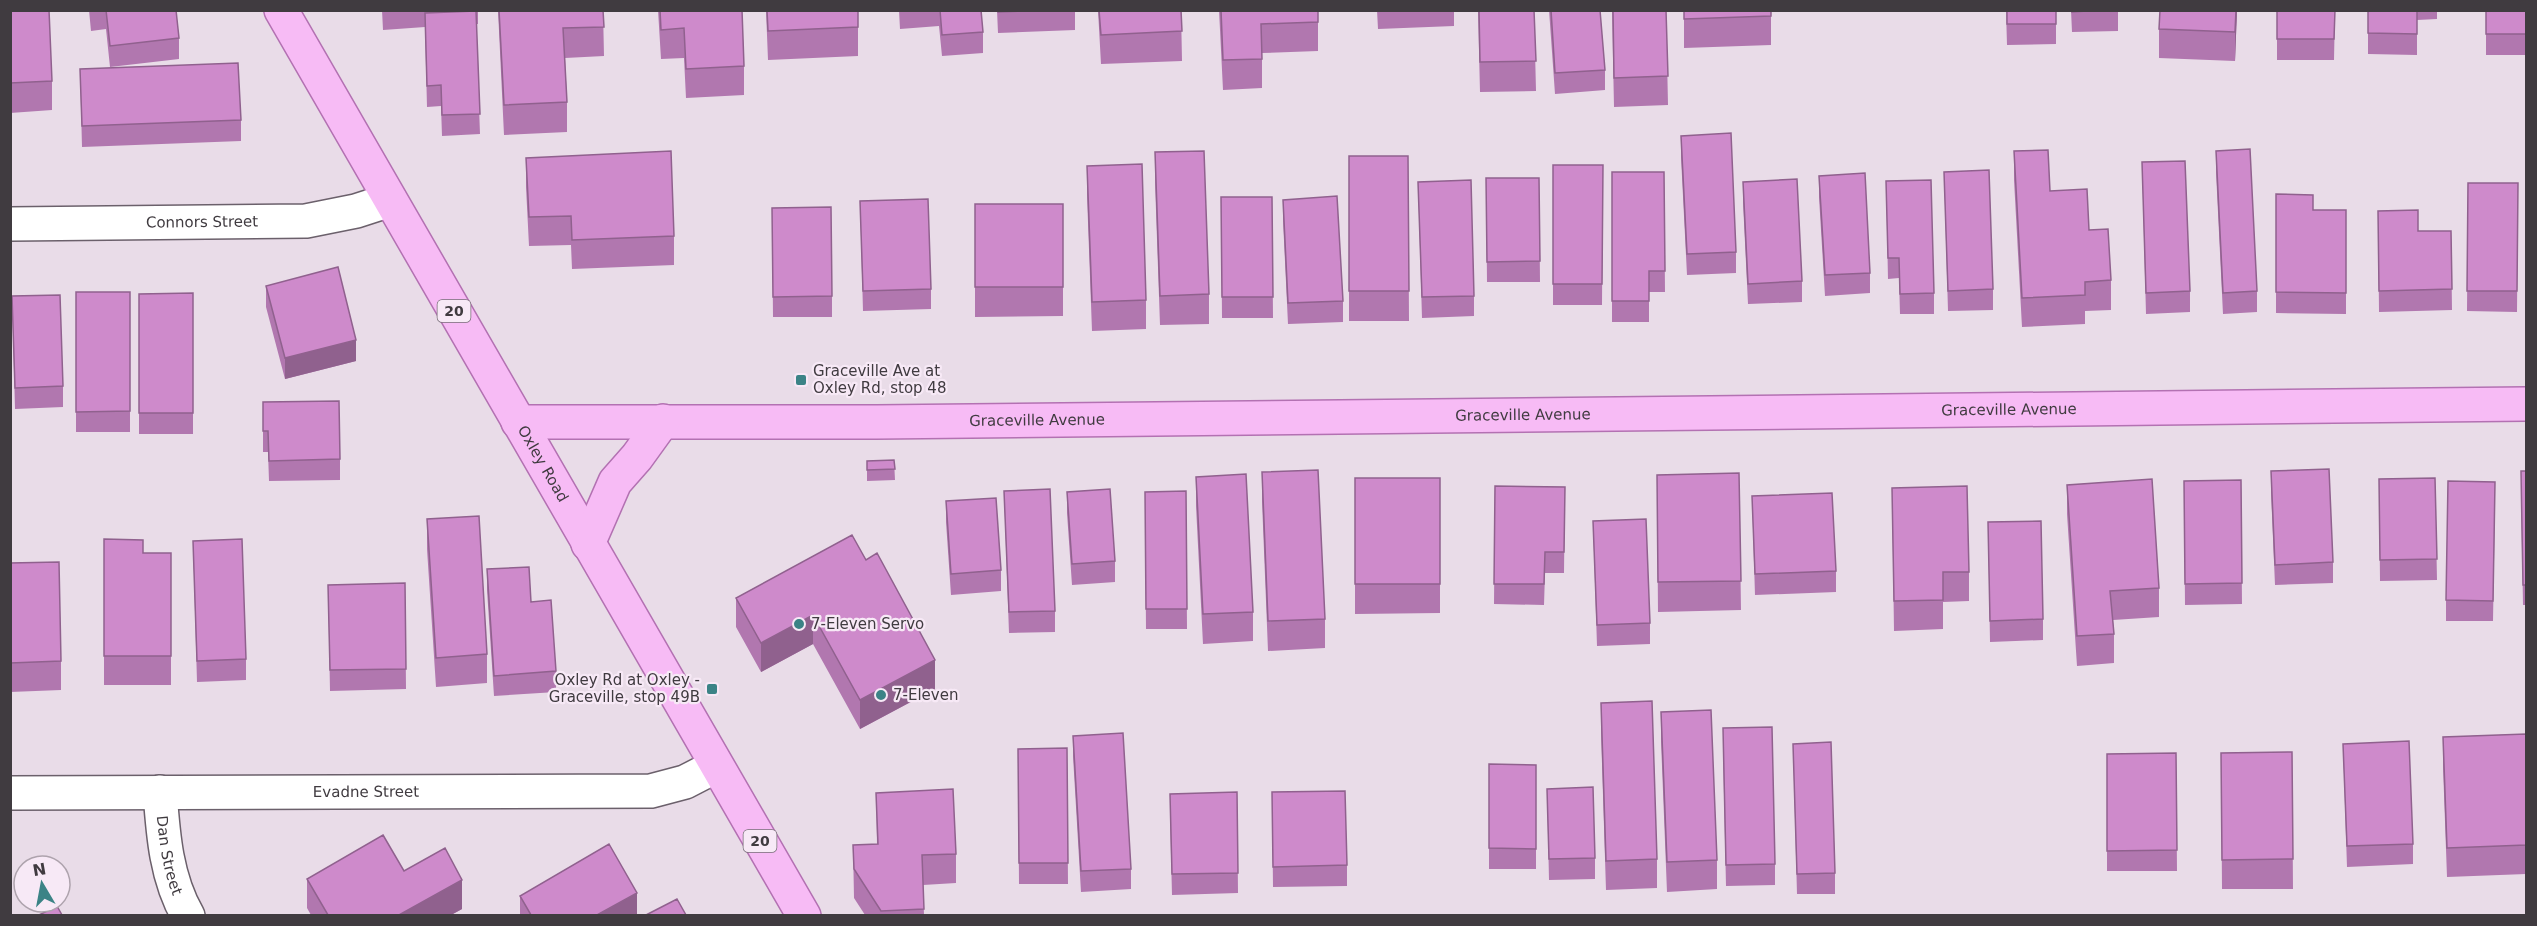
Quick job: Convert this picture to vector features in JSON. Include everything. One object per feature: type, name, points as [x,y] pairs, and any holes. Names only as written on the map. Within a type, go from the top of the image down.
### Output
[{"type":"main road","name":"Oxley Road","points":[[282,10],[804,915]]},
{"type":"main road","name":"Graceville Avenue","points":[[518,422],[877,422],[2526,404]]},
{"type":"main road","points":[[588,544],[615,482],[637,457],[663,421]]},
{"type":"street","name":"Connors Street","points":[[10,224],[306,221],[356,212],[390,200]]},
{"type":"street","name":"Evadne Street","points":[[10,793],[651,790],[685,782],[716,766]]},
{"type":"street","name":"Dan Street","points":[[160,792],[168,865],[188,915]]},
{"type":"building","points":[[10,10],[49,10],[52,81],[10,83]]},
{"type":"building","points":[[106,10],[176,10],[179,38],[110,46]]},
{"type":"building","points":[[499,10],[603,10],[604,27],[563,28],[567,102],[504,105]]},
{"type":"building","points":[[660,10],[742,10],[744,66],[686,69],[684,28],[661,30]]},
{"type":"building","points":[[767,10],[858,10],[858,27],[768,31]]},
{"type":"building","points":[[940,10],[981,10],[983,32],[942,35]]},
{"type":"building","points":[[997,10],[1045,10],[998,12]]},
{"type":"building","points":[[1099,10],[1181,10],[1182,31],[1101,35]]},
{"type":"building","points":[[1221,10],[1318,10],[1318,22],[1261,24],[1262,59],[1223,60]]},
{"type":"building","points":[[1479,10],[1534,10],[1536,61],[1480,62]]},
{"type":"building","points":[[1551,10],[1600,10],[1605,70],[1555,73]]},
{"type":"building","points":[[1613,10],[1666,10],[1668,76],[1614,78]]},
{"type":"building","points":[[1684,10],[1771,10],[1771,16],[1684,19]]},
{"type":"building","points":[[2007,10],[2056,10],[2056,24],[2007,24]]},
{"type":"building","points":[[2072,10],[2103,10],[2072,12]]},
{"type":"building","points":[[2160,10],[2236,10],[2235,32],[2159,29]]},
{"type":"building","points":[[2277,10],[2335,10],[2334,39],[2277,39]]},
{"type":"building","points":[[2368,10],[2417,10],[2417,34],[2368,33]]},
{"type":"building","points":[[2486,10],[2526,10],[2526,34],[2486,34]]},
{"type":"building","points":[[476,11],[480,114],[442,115],[441,85],[427,86],[425,13]]},
{"type":"building","points":[[238,63],[241,120],[82,126],[80,69]]},
{"type":"building","points":[[1731,133],[1736,252],[1687,254],[1681,136]]},
{"type":"building","points":[[2250,149],[2257,291],[2223,293],[2216,151]]},
{"type":"building","points":[[2048,150],[2050,191],[2087,189],[2089,230],[2108,229],[2111,280],[2085,282],[2085,295],[2022,298],[2014,151]]},
{"type":"building","points":[[671,151],[674,236],[572,240],[571,216],[529,217],[526,158]]},
{"type":"building","points":[[1204,151],[1209,294],[1160,296],[1155,152]]},
{"type":"building","points":[[1349,156],[1408,156],[1409,291],[1349,291]]},
{"type":"building","points":[[2185,161],[2190,291],[2146,293],[2142,162]]},
{"type":"building","points":[[1142,164],[1146,300],[1092,302],[1087,166]]},
{"type":"building","points":[[1553,165],[1603,165],[1602,284],[1553,284]]},
{"type":"building","points":[[1989,170],[1993,289],[1948,291],[1944,172]]},
{"type":"building","points":[[1612,172],[1664,172],[1665,271],[1649,271],[1649,301],[1612,301]]},
{"type":"building","points":[[1865,173],[1870,273],[1825,275],[1819,176]]},
{"type":"building","points":[[1486,178],[1539,178],[1540,261],[1487,262]]},
{"type":"building","points":[[1797,179],[1802,281],[1748,284],[1743,182]]},
{"type":"building","points":[[1471,180],[1474,296],[1422,297],[1418,182]]},
{"type":"building","points":[[1931,180],[1934,293],[1900,294],[1899,258],[1888,258],[1886,181]]},
{"type":"building","points":[[2468,183],[2518,183],[2517,291],[2467,291]]},
{"type":"building","points":[[2276,194],[2313,195],[2313,210],[2346,210],[2346,293],[2276,292]]},
{"type":"building","points":[[1337,196],[1343,301],[1288,303],[1283,200]]},
{"type":"building","points":[[1221,197],[1272,197],[1273,297],[1222,297]]},
{"type":"building","points":[[928,199],[931,289],[863,291],[860,201]]},
{"type":"building","points":[[975,204],[1063,204],[1063,287],[975,287]]},
{"type":"building","points":[[831,207],[832,296],[773,297],[772,208]]},
{"type":"building","points":[[2418,210],[2418,231],[2451,231],[2452,289],[2379,291],[2378,211]]},
{"type":"building","points":[[338,267],[356,340],[285,358],[266,286]]},
{"type":"building","points":[[76,292],[130,292],[130,411],[76,412]]},
{"type":"building","points":[[193,293],[193,413],[139,413],[139,294]]},
{"type":"building","points":[[60,295],[63,386],[15,388],[12,296]]},
{"type":"building","points":[[339,401],[340,459],[269,461],[268,431],[263,431],[263,402]]},
{"type":"building","points":[[894,460],[895,469],[867,470],[867,461]]},
{"type":"building","points":[[2329,469],[2333,562],[2275,565],[2271,471]]},
{"type":"building","points":[[1318,470],[1325,619],[1268,621],[1262,472]]},
{"type":"building","points":[[2521,471],[2526,471],[2526,585],[2523,585]]},
{"type":"building","points":[[1739,473],[1741,581],[1658,582],[1657,475]]},
{"type":"building","points":[[1246,474],[1253,612],[1203,614],[1196,477]]},
{"type":"building","points":[[1355,478],[1440,478],[1440,584],[1355,584]]},
{"type":"building","points":[[2435,478],[2437,559],[2380,560],[2379,479]]},
{"type":"building","points":[[2152,479],[2159,588],[2110,591],[2114,634],[2077,636],[2067,485]]},
{"type":"building","points":[[2241,480],[2242,583],[2185,584],[2184,481]]},
{"type":"building","points":[[2448,481],[2495,482],[2493,601],[2446,600]]},
{"type":"building","points":[[1495,486],[1565,487],[1564,552],[1545,552],[1544,584],[1494,584]]},
{"type":"building","points":[[1967,486],[1969,572],[1943,572],[1943,600],[1894,601],[1892,488]]},
{"type":"building","points":[[1050,489],[1055,611],[1009,612],[1004,491]]},
{"type":"building","points":[[1110,489],[1115,561],[1072,564],[1067,492]]},
{"type":"building","points":[[1186,491],[1187,609],[1146,609],[1145,492]]},
{"type":"building","points":[[1832,493],[1836,571],[1755,574],[1752,496]]},
{"type":"building","points":[[996,498],[1001,570],[951,574],[946,501]]},
{"type":"building","points":[[479,516],[487,654],[436,658],[427,519]]},
{"type":"building","points":[[1646,519],[1650,623],[1597,625],[1593,521]]},
{"type":"building","points":[[2041,521],[2043,619],[1990,621],[1988,522]]},
{"type":"building","points":[[852,535],[866,560],[877,553],[935,660],[860,700],[813,615],[761,643],[736,598]]},
{"type":"building","points":[[104,539],[143,540],[143,553],[171,553],[171,656],[104,656]]},
{"type":"building","points":[[242,539],[246,659],[197,661],[193,541]]},
{"type":"building","points":[[59,562],[61,661],[10,663],[10,563]]},
{"type":"building","points":[[529,567],[531,602],[551,600],[556,671],[494,676],[487,569]]},
{"type":"building","points":[[405,583],[406,669],[330,670],[328,585]]},
{"type":"building","points":[[1652,701],[1657,859],[1606,861],[1601,703]]},
{"type":"building","points":[[1711,710],[1717,860],[1667,862],[1661,712]]},
{"type":"building","points":[[1772,727],[1775,864],[1726,865],[1723,728]]},
{"type":"building","points":[[1123,733],[1131,869],[1081,871],[1073,736]]},
{"type":"building","points":[[2526,734],[2526,845],[2447,848],[2443,737]]},
{"type":"building","points":[[2409,741],[2413,844],[2347,846],[2343,744]]},
{"type":"building","points":[[1831,742],[1835,873],[1797,874],[1793,744]]},
{"type":"building","points":[[1067,748],[1068,863],[1019,863],[1018,749]]},
{"type":"building","points":[[2292,752],[2293,859],[2222,860],[2221,753]]},
{"type":"building","points":[[2176,753],[2177,850],[2107,851],[2107,754]]},
{"type":"building","points":[[1489,764],[1536,765],[1536,849],[1489,848]]},
{"type":"building","points":[[1593,787],[1595,858],[1549,859],[1547,789]]},
{"type":"building","points":[[953,789],[956,854],[922,855],[924,909],[881,911],[854,869],[853,845],[878,844],[876,793]]},
{"type":"building","points":[[1345,791],[1347,865],[1273,867],[1272,792]]},
{"type":"building","points":[[1237,792],[1238,873],[1172,874],[1170,794]]},
{"type":"building","points":[[383,835],[404,871],[445,848],[462,880],[399,915],[328,915],[307,879]]},
{"type":"building","points":[[609,844],[637,893],[597,915],[531,915],[520,896]]},
{"type":"building","points":[[677,899],[686,915],[646,915]]},
{"type":"place","name":"Graceville Ave at Oxley Rd, stop 48","points":[[801,380]]},
{"type":"place","name":"7-Eleven Servo","points":[[799,624]]},
{"type":"place","name":"Oxley Rd at Oxley - Graceville, stop 49B","points":[[712,689]]},
{"type":"place","name":"7-Eleven","points":[[881,695]]}]
